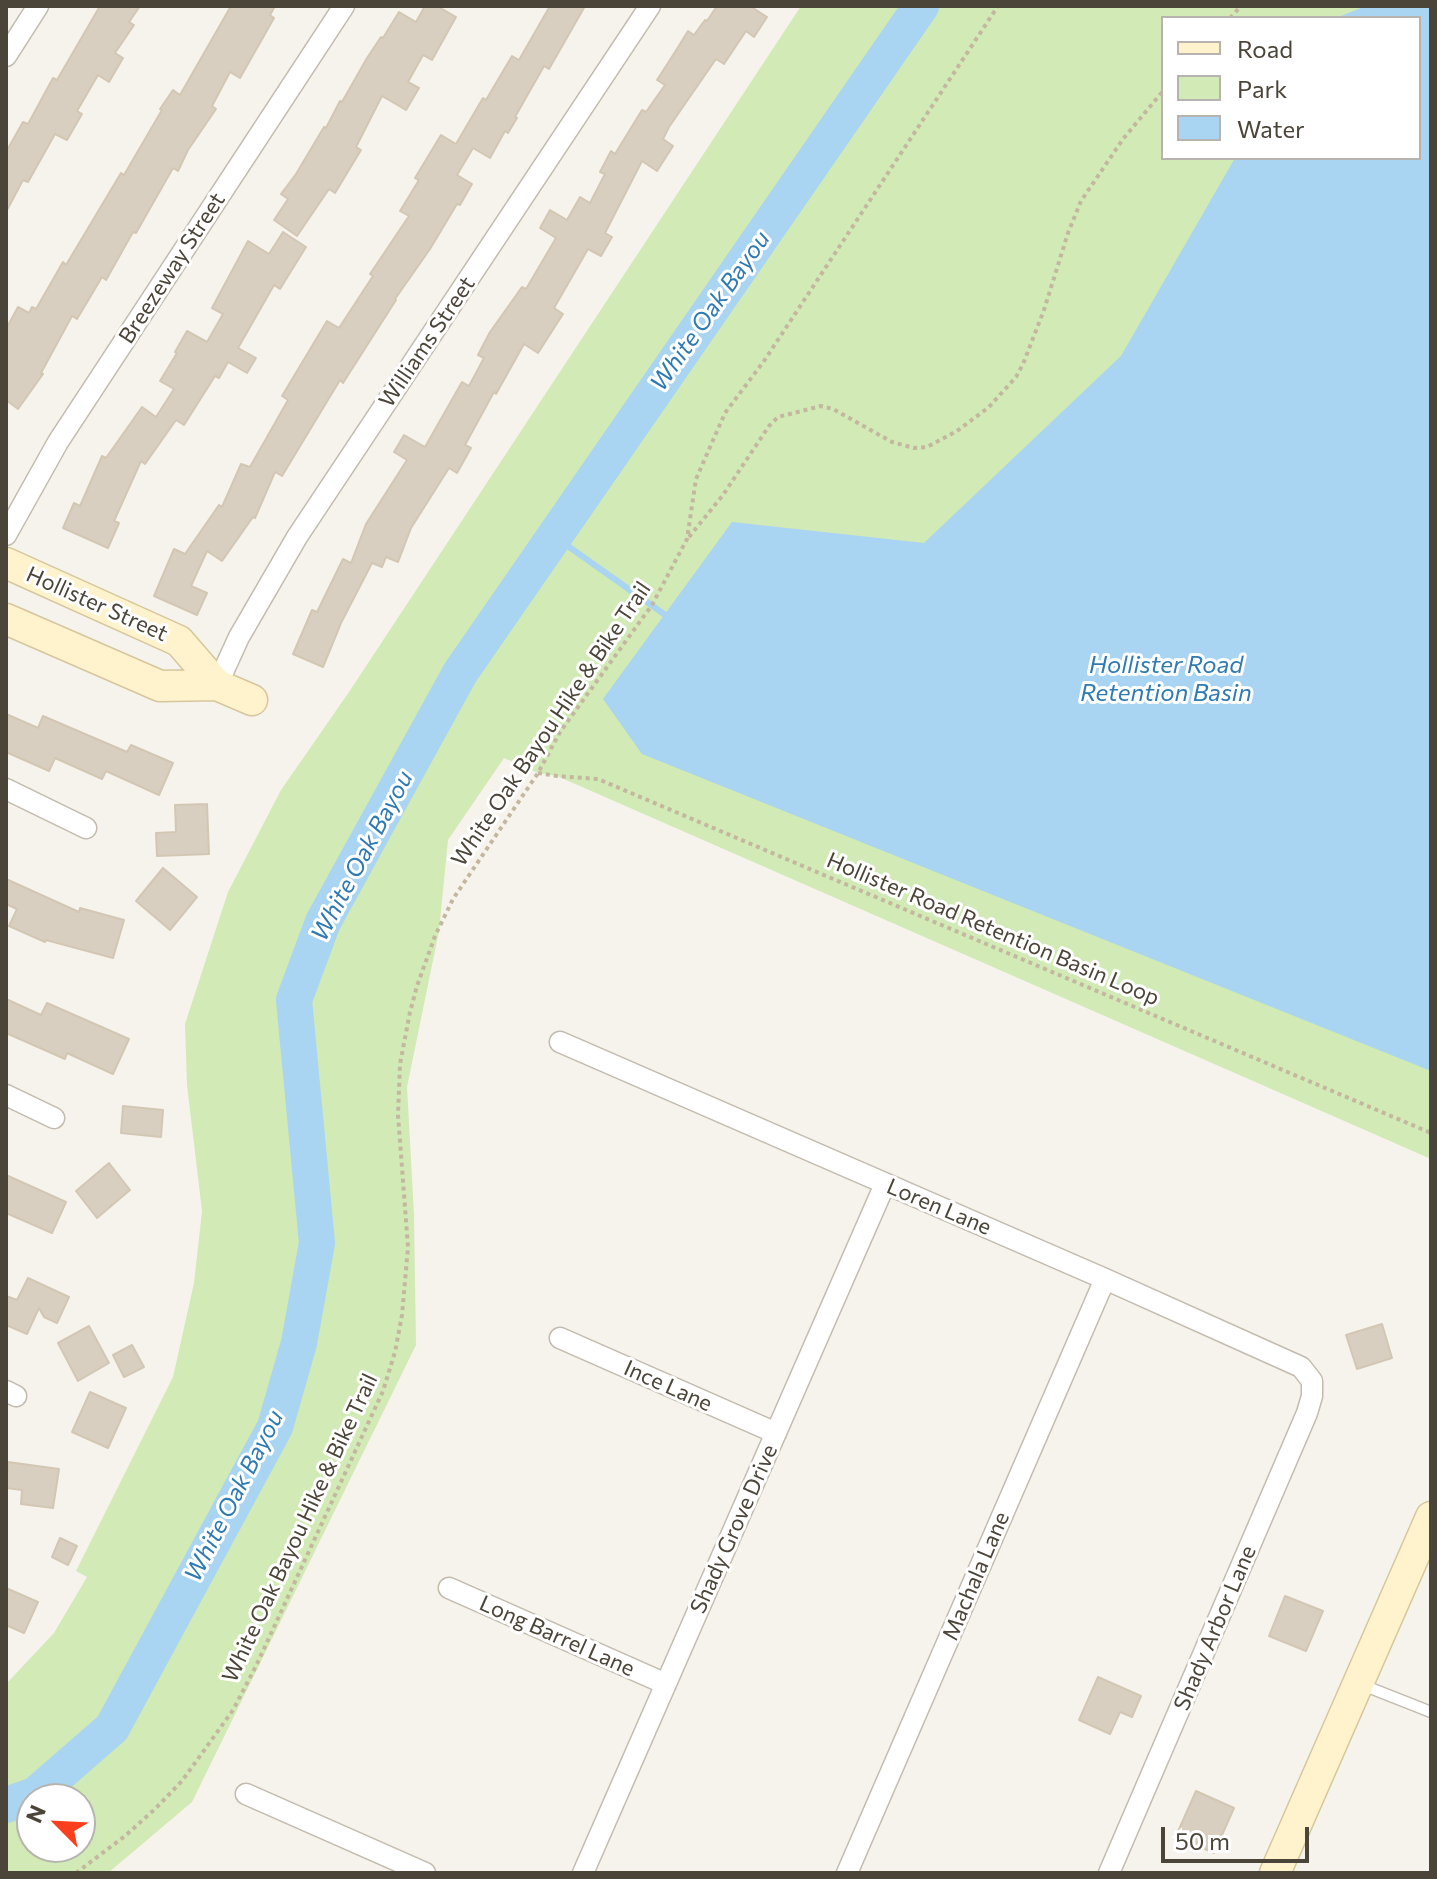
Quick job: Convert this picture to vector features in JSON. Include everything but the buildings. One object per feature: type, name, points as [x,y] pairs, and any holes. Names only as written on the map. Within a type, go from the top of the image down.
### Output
[{"type":"street","points":[[6,56],[38,6]]},
{"type":"street","name":"Breezeway Street","points":[[6,535],[58,442],[344,6]]},
{"type":"street","name":"Williams Street","points":[[217,685],[239,637],[297,537],[650,6]]},
{"type":"street","name":"Hollister Street","points":[[6,563],[179,641],[217,685]]},
{"type":"street","name":"Hollister Street","points":[[6,619],[160,686],[217,685],[252,700]]},
{"type":"street","points":[[6,789],[86,828]]},
{"type":"street","name":"Loren Lane","points":[[560,1042],[1301,1367],[1312,1381]]},
{"type":"street","points":[[6,1095],[54,1118]]},
{"type":"street","name":"Shady Grove Drive","points":[[583,1873],[885,1184]]},
{"type":"street","name":"Machala Lane","points":[[847,1873],[1105,1279]]},
{"type":"street","name":"Ince Lane","points":[[560,1338],[776,1433]]},
{"type":"street","name":"Shady Arbor Lane","points":[[1109,1873],[1307,1413],[1312,1381]]},
{"type":"street","points":[[1275,1873],[1431,1517]]},
{"type":"street","name":"Long Barrel Lane","points":[[449,1588],[666,1684]]},
{"type":"street","points":[[246,1794],[425,1873]]},
{"type":"lane","points":[[1358,1683],[1431,1712]]},
{"type":"path","name":"White Oak Bayou Hike & Bike Trail","points":[[76,1873],[125,1836],[173,1790],[233,1710],[383,1391],[395,1352],[408,1247],[398,1128],[398,1089],[410,1012],[435,936],[453,899],[538,773],[560,732],[652,605],[687,539],[696,479],[725,413],[764,361],[998,6]]},
{"type":"path","points":[[687,539],[723,495],[778,417],[821,406],[833,409],[892,442],[914,448],[927,447],[957,431],[989,407],[1016,377],[1023,364],[1081,201],[1123,139],[1161,93]]},
{"type":"path","name":"Hollister Road Retention Basin Loop","points":[[538,773],[598,779],[1431,1133]]},
{"type":"green space","points":[[801,6],[1431,6],[1431,1159],[557,776],[538,773],[504,758],[448,840],[439,931],[407,1087],[414,1215],[416,1345],[192,1802],[108,1873],[6,1873],[6,1684],[54,1633],[87,1577],[76,1571],[173,1377],[194,1283],[202,1211],[187,1085],[185,1024],[228,892],[281,790],[349,692]]},
{"type":"water","name":"Hollister Road Retention Basin","points":[[1366,6],[1431,6],[1431,1071],[642,754],[603,699],[732,522],[924,543],[1121,356],[1234,160],[1421,160],[1421,16],[1341,16]]},
{"type":"waterway","name":"White Oak Bayou","points":[[6,1805],[35,1795],[112,1728],[275,1427],[299,1343],[317,1243],[294,1000],[323,922],[460,673],[921,6]]},
{"type":"waterway","points":[[555,537],[671,619]]}]
